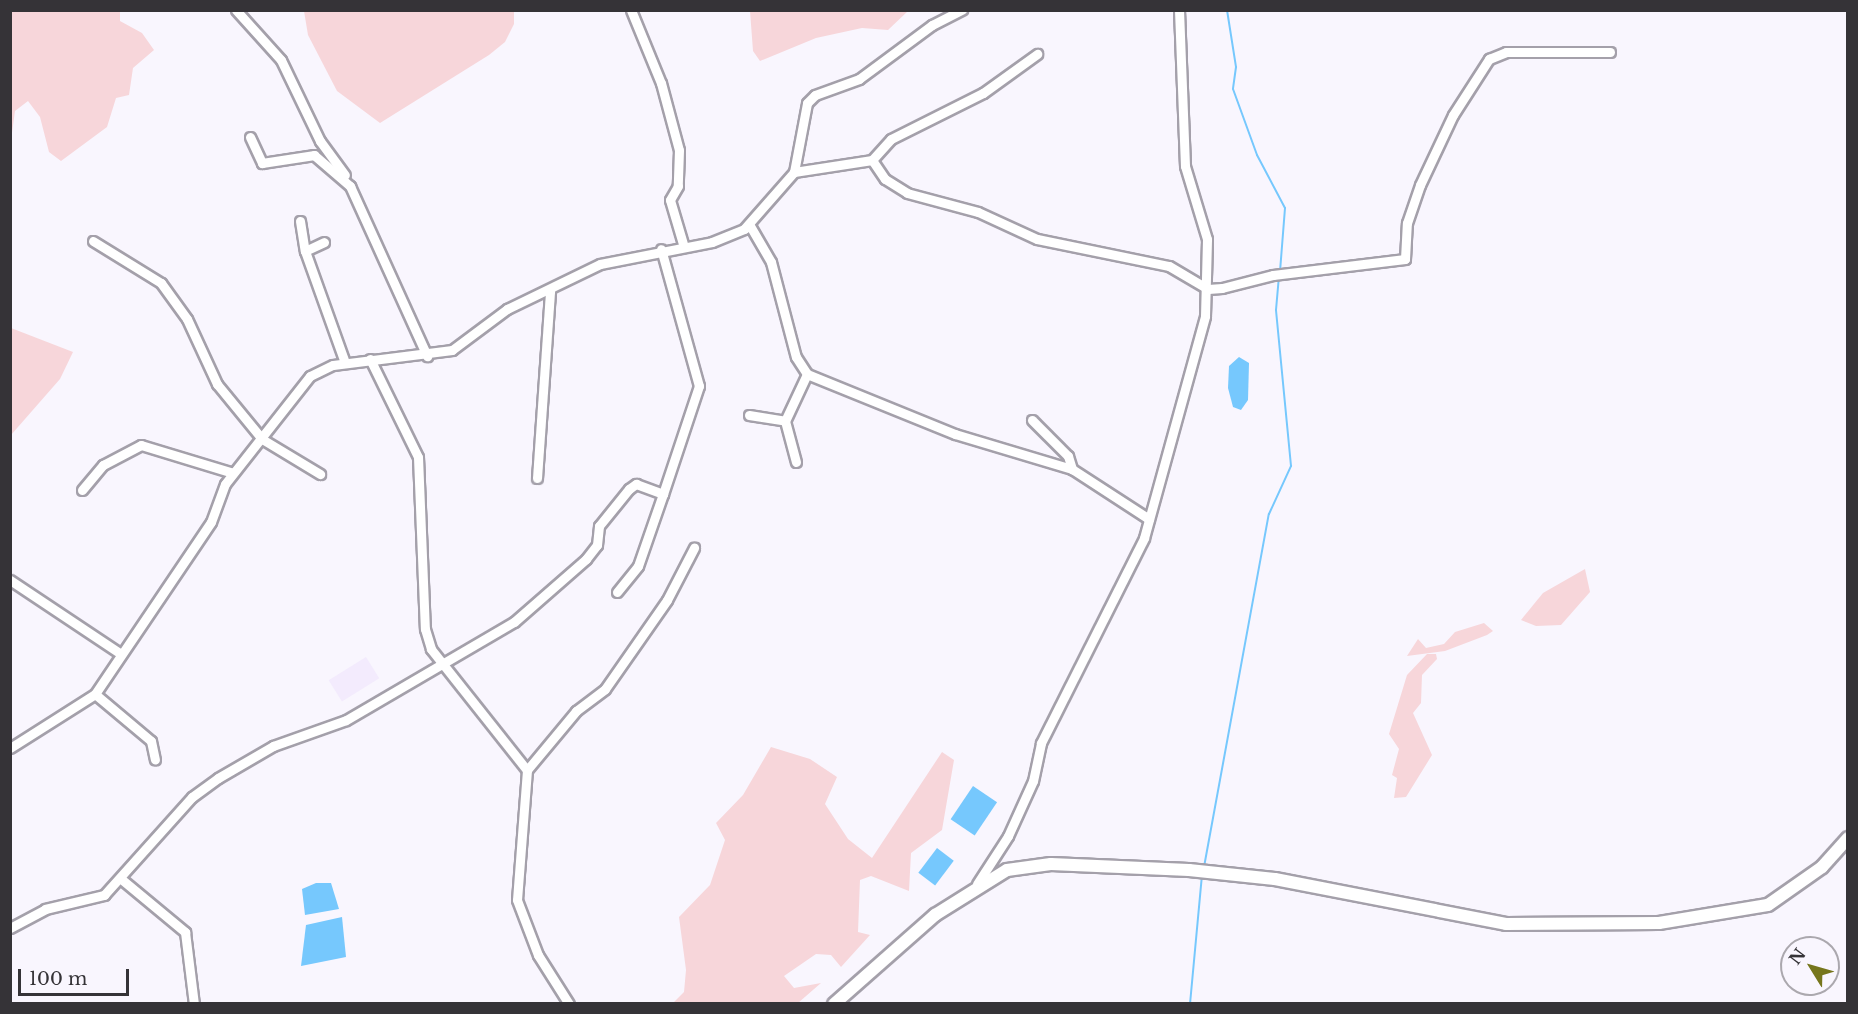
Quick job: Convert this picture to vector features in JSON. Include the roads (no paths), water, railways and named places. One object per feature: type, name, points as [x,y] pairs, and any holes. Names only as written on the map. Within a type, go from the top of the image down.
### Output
[{"type":"main road","points":[[834,1004],[977,884],[1007,870],[1113,864],[1275,879],[1540,928],[1659,923],[1768,905],[1822,867],[1848,838]]},
{"type":"street","points":[[236,10],[281,60],[320,141],[350,186],[427,356]]},
{"type":"street","points":[[631,10],[661,83],[679,150],[678,186],[670,200],[683,244]]},
{"type":"street","points":[[10,748],[95,694],[200,540],[233,473],[310,376],[345,363],[370,359],[427,356],[452,350],[507,309],[600,264],[683,244],[712,242],[749,224],[794,172],[807,103],[815,94],[859,79],[932,25],[962,10]]},
{"type":"street","points":[[977,884],[1008,836],[1033,781],[1041,743],[1149,519],[1157,475],[1185,398],[1208,289],[1207,239],[1185,166],[1179,10]]},
{"type":"street","points":[[872,160],[885,179],[907,193],[978,212],[1080,252],[1169,266],[1208,289],[1273,274],[1405,259],[1407,223],[1420,185],[1453,115],[1488,59],[1506,52],[1610,52]]},
{"type":"street","points":[[794,172],[872,160],[891,139],[983,93],[1037,54]]},
{"type":"street","points":[[250,138],[262,164],[314,155],[350,186]]},
{"type":"street","points":[[300,221],[305,250],[345,363]]},
{"type":"street","points":[[749,224],[771,262],[796,357],[807,374],[955,434],[1072,469],[1149,519]]},
{"type":"street","points":[[93,241],[161,282],[187,319],[217,384],[262,439],[320,474]]},
{"type":"street","points":[[305,250],[324,242]]},
{"type":"street","points":[[617,592],[638,566],[699,386],[661,249]]},
{"type":"street","points":[[537,478],[550,290]]},
{"type":"street","points":[[370,359],[418,457],[425,629],[441,666],[527,770]]},
{"type":"street","points":[[796,462],[784,422],[807,374]]},
{"type":"street","points":[[749,416],[784,422]]},
{"type":"street","points":[[1032,420],[1068,456],[1072,469]]},
{"type":"street","points":[[82,490],[103,465],[141,445],[233,473]]},
{"type":"street","points":[[10,928],[45,909],[104,896],[192,797],[218,778],[273,746],[320,734],[514,622],[564,581],[597,544],[599,526],[629,489],[636,484],[663,494]]},
{"type":"street","points":[[569,1004],[538,956],[517,900],[527,770],[576,711],[605,689],[667,600],[694,548]]},
{"type":"street","points":[[10,580],[121,654]]},
{"type":"street","points":[[95,694],[151,741],[155,760]]},
{"type":"street","points":[[120,878],[185,932],[194,1004]]},
{"type":"water","points":[[1239,357],[1249,363],[1248,400],[1241,410],[1233,407],[1228,388],[1229,366]]},
{"type":"water","points":[[973,786],[997,802],[975,835],[951,819]]},
{"type":"water","points":[[937,848],[954,861],[935,885],[918,873]]},
{"type":"water","points":[[316,883],[331,883],[339,909],[305,915],[302,889]]},
{"type":"water","points":[[342,917],[346,957],[301,966],[306,925]]},
{"type":"waterway","points":[[1227,10],[1236,67],[1233,89],[1257,155],[1285,208],[1280,271]]},
{"type":"waterway","points":[[1204,867],[1269,514],[1291,466],[1276,310],[1279,276]]},
{"type":"waterway","points":[[1190,1004],[1202,875]]}]
